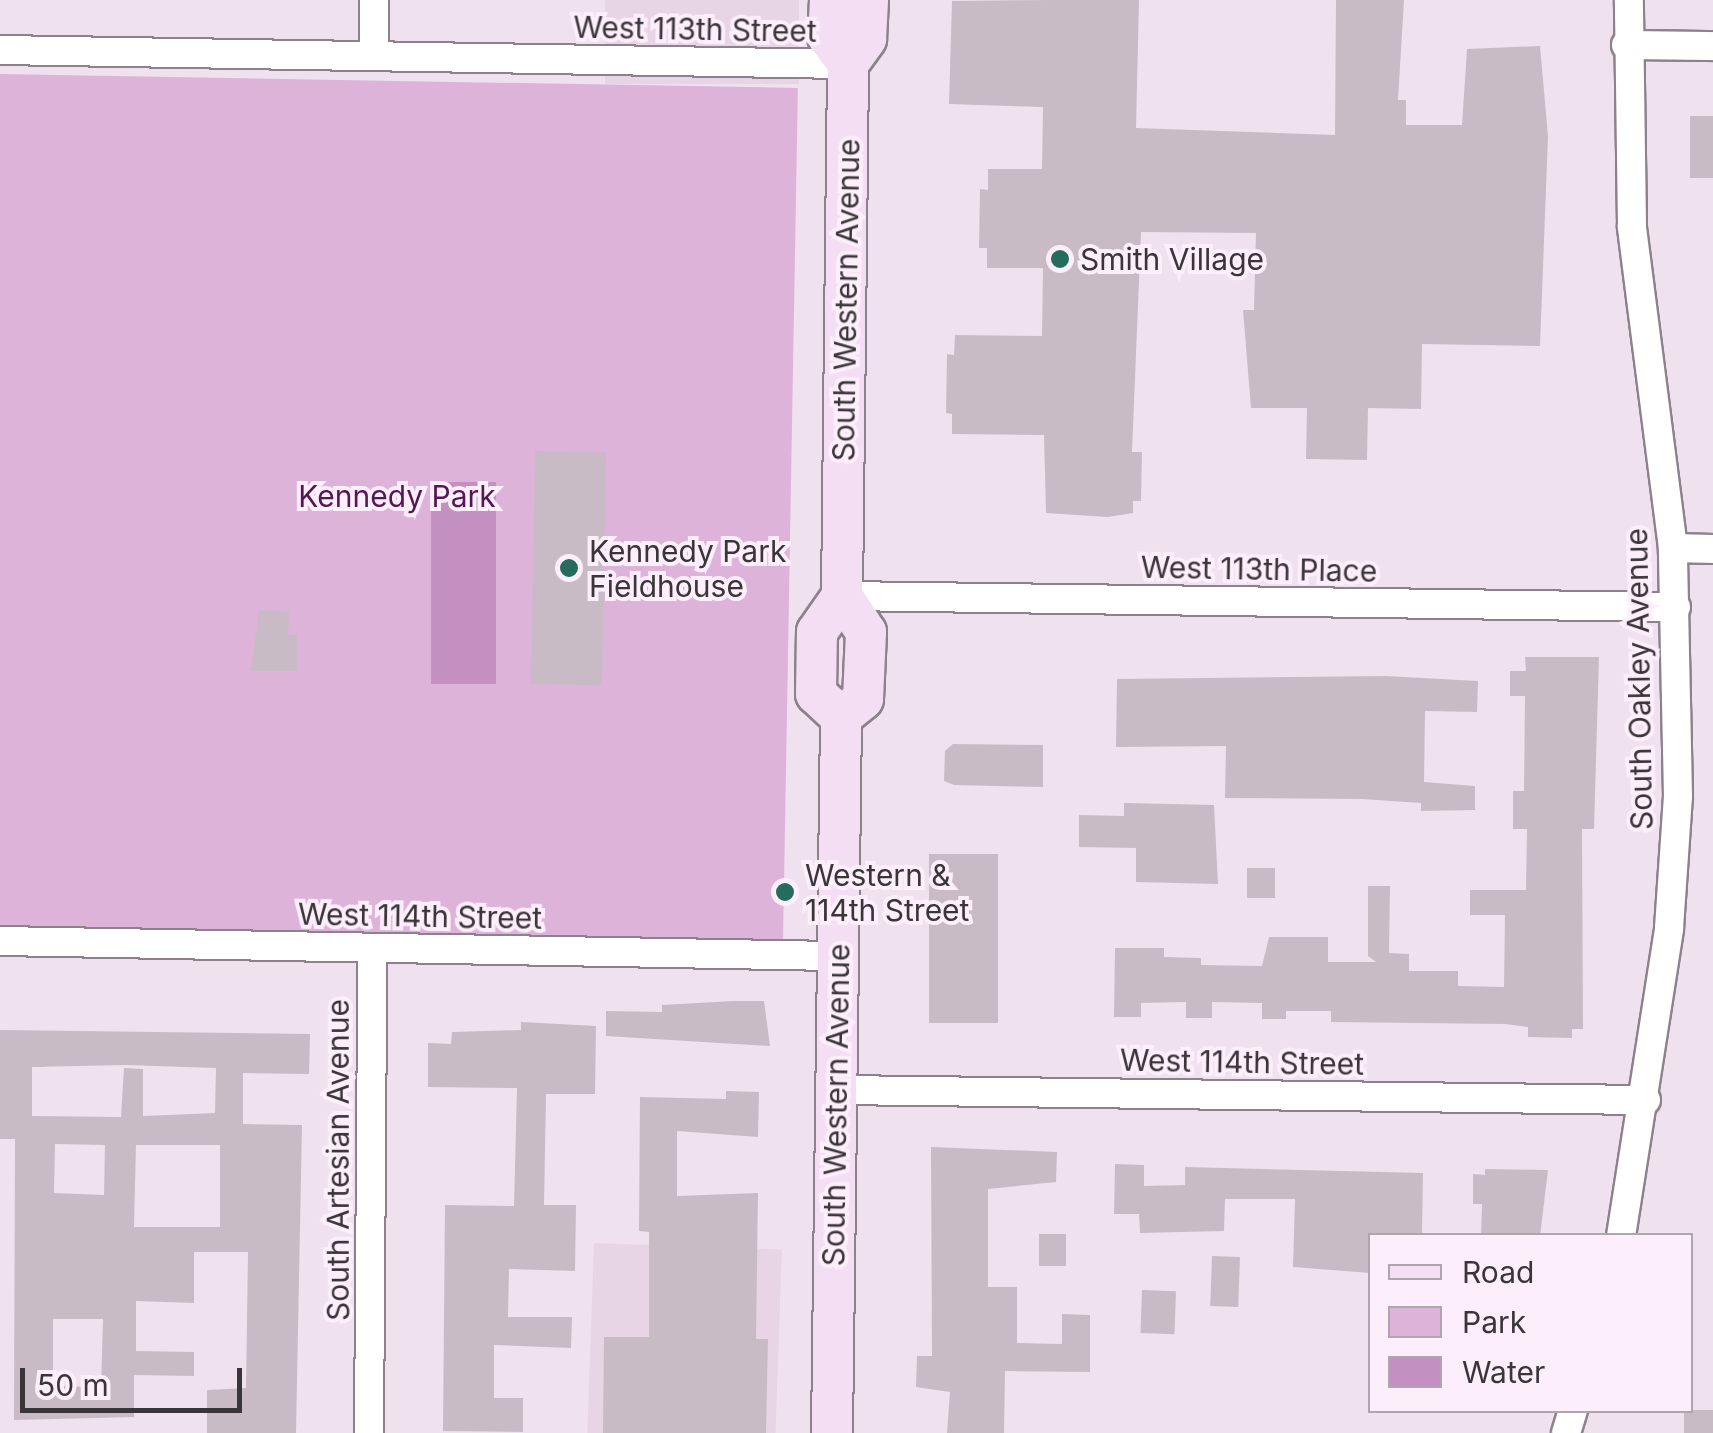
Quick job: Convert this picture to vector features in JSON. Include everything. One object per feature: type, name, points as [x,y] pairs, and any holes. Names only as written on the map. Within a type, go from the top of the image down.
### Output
[{"type":"main road","name":"South Western Avenue","points":[[830,0],[828,37],[848,64]]},
{"type":"main road","name":"South Western Avenue","points":[[832,1433],[841,718],[863,699],[866,632],[842,596],[848,64],[866,39],[868,0]]},
{"type":"street","points":[[374,0],[374,56]]},
{"type":"street","name":"South Oakley Avenue","points":[[1622,1233],[1646,1100],[1678,796],[1673,548],[1632,226],[1628,0]]},
{"type":"street","points":[[1626,44],[1713,46]]},
{"type":"street","name":"West 113th Street","points":[[0,50],[848,64]]},
{"type":"street","points":[[1673,548],[1713,548]]},
{"type":"street","name":"West 113th Place","points":[[842,596],[1676,607]]},
{"type":"street","name":"West 114th Street","points":[[0,941],[838,956]]},
{"type":"street","name":"South Artesian Avenue","points":[[369,1433],[372,948]]},
{"type":"street","name":"West 114th Street","points":[[837,1090],[1646,1100]]},
{"type":"shaded area","points":[[605,0],[799,0],[799,84],[605,84]]},
{"type":"shaded area","points":[[594,1243],[782,1250],[775,1433],[587,1433]]},
{"type":"green space","name":"Kennedy Park","points":[[0,74],[798,88],[783,943],[0,929]]},
{"type":"water","points":[[431,482],[496,482],[496,684],[431,684]]},
{"type":"building","name":"Smith Village","points":[[1139,0],[1136,128],[1335,135],[1336,0],[1404,0],[1398,100],[1406,100],[1406,125],[1462,125],[1467,49],[1540,46],[1548,136],[1540,346],[1422,344],[1421,409],[1368,408],[1367,460],[1306,459],[1307,408],[1251,408],[1243,310],[1254,310],[1256,233],[1141,232],[1132,452],[1142,452],[1141,501],[1133,501],[1133,513],[1108,517],[1046,513],[1044,435],[952,434],[952,414],[946,413],[947,354],[954,355],[955,335],[1042,336],[1043,268],[987,268],[987,248],[979,248],[980,189],[988,190],[988,169],[1042,169],[1043,107],[949,104],[952,1]]},
{"type":"building","points":[[1690,116],[1713,116],[1713,178],[1690,178]]},
{"type":"building","name":"Kennedy Park Fieldhouse","points":[[535,451],[606,452],[602,685],[531,684]]},
{"type":"building","points":[[259,610],[289,612],[288,635],[297,635],[297,671],[251,671]]},
{"type":"building","points":[[1525,657],[1599,657],[1594,829],[1582,829],[1583,1029],[1572,1029],[1572,1038],[1528,1037],[1528,1027],[1505,1024],[1331,1022],[1331,1011],[1286,1011],[1286,1019],[1262,1019],[1262,1003],[1212,1002],[1212,1018],[1186,1018],[1186,1002],[1141,1003],[1141,1017],[1114,1017],[1115,948],[1164,948],[1164,957],[1201,958],[1201,965],[1262,966],[1269,937],[1328,937],[1328,962],[1376,962],[1368,956],[1368,886],[1390,886],[1389,953],[1409,954],[1409,971],[1458,971],[1458,986],[1504,987],[1505,915],[1470,915],[1470,890],[1526,890],[1527,829],[1513,829],[1513,791],[1524,791],[1525,696],[1510,696],[1510,671],[1526,671]]},
{"type":"building","points":[[1386,676],[1478,681],[1477,712],[1425,711],[1424,782],[1475,786],[1475,810],[1421,811],[1421,803],[1362,799],[1225,798],[1226,746],[1116,747],[1117,679]]},
{"type":"building","points":[[953,744],[1043,745],[1043,787],[954,785],[944,781],[945,751]]},
{"type":"building","points":[[1124,803],[1214,805],[1218,884],[1136,882],[1136,848],[1079,847],[1079,815],[1124,816]]},
{"type":"building","points":[[929,854],[998,854],[998,1023],[929,1023]]},
{"type":"building","points":[[1247,868],[1275,868],[1275,898],[1247,898]]},
{"type":"building","points":[[764,1001],[770,1046],[606,1036],[606,1011],[662,1012],[662,1005]]},
{"type":"building","points":[[521,1022],[596,1026],[595,1094],[546,1094],[544,1205],[576,1205],[575,1271],[509,1269],[508,1317],[572,1317],[571,1348],[494,1345],[494,1398],[523,1398],[523,1432],[443,1431],[445,1205],[514,1206],[517,1088],[428,1087],[428,1043],[451,1044],[452,1032],[521,1030]]},
{"type":"building","points":[[0,1030],[310,1034],[309,1074],[243,1073],[243,1124],[302,1125],[296,1433],[207,1433],[207,1390],[246,1388],[248,1252],[194,1252],[194,1303],[136,1301],[136,1351],[194,1352],[194,1376],[134,1375],[134,1417],[14,1420],[15,1139],[0,1139]],"holes":[[[32,1067],[216,1068],[215,1113],[143,1116],[143,1069],[124,1068],[121,1117],[32,1116]],[[55,1144],[105,1145],[104,1195],[54,1193]],[[136,1145],[220,1145],[220,1227],[134,1227]],[[53,1319],[103,1319],[101,1387],[53,1386]]]},
{"type":"building","points":[[726,1091],[759,1092],[758,1137],[677,1131],[677,1196],[758,1193],[756,1339],[768,1339],[766,1433],[603,1433],[604,1337],[649,1337],[649,1232],[639,1231],[640,1097],[726,1099]]},
{"type":"building","points":[[931,1147],[1057,1152],[1056,1182],[988,1189],[988,1287],[1017,1287],[1017,1343],[1062,1344],[1062,1314],[1090,1315],[1090,1372],[1005,1371],[1004,1433],[947,1433],[950,1392],[916,1387],[917,1356],[932,1356]]},
{"type":"building","points":[[1115,1164],[1144,1165],[1144,1186],[1185,1185],[1185,1167],[1423,1173],[1422,1233],[1368,1233],[1368,1273],[1293,1267],[1295,1199],[1225,1199],[1224,1231],[1140,1233],[1139,1214],[1114,1214]]},
{"type":"building","points":[[1485,1169],[1548,1170],[1540,1233],[1481,1233],[1482,1204],[1473,1204],[1473,1174],[1485,1175]]},
{"type":"building","points":[[1039,1234],[1066,1234],[1066,1266],[1039,1266]]},
{"type":"building","points":[[1212,1256],[1240,1257],[1238,1307],[1210,1306]]},
{"type":"building","points":[[1142,1290],[1176,1291],[1174,1334],[1140,1333]]},
{"type":"building","points":[[1713,1410],[1713,1433],[1684,1433],[1684,1413]]},
{"type":"place","name":"Smith Village","points":[[1060,259]]},
{"type":"place","name":"Kennedy Park Fieldhouse","points":[[569,568]]},
{"type":"place","name":"Western & 114th Street","points":[[785,892]]}]
